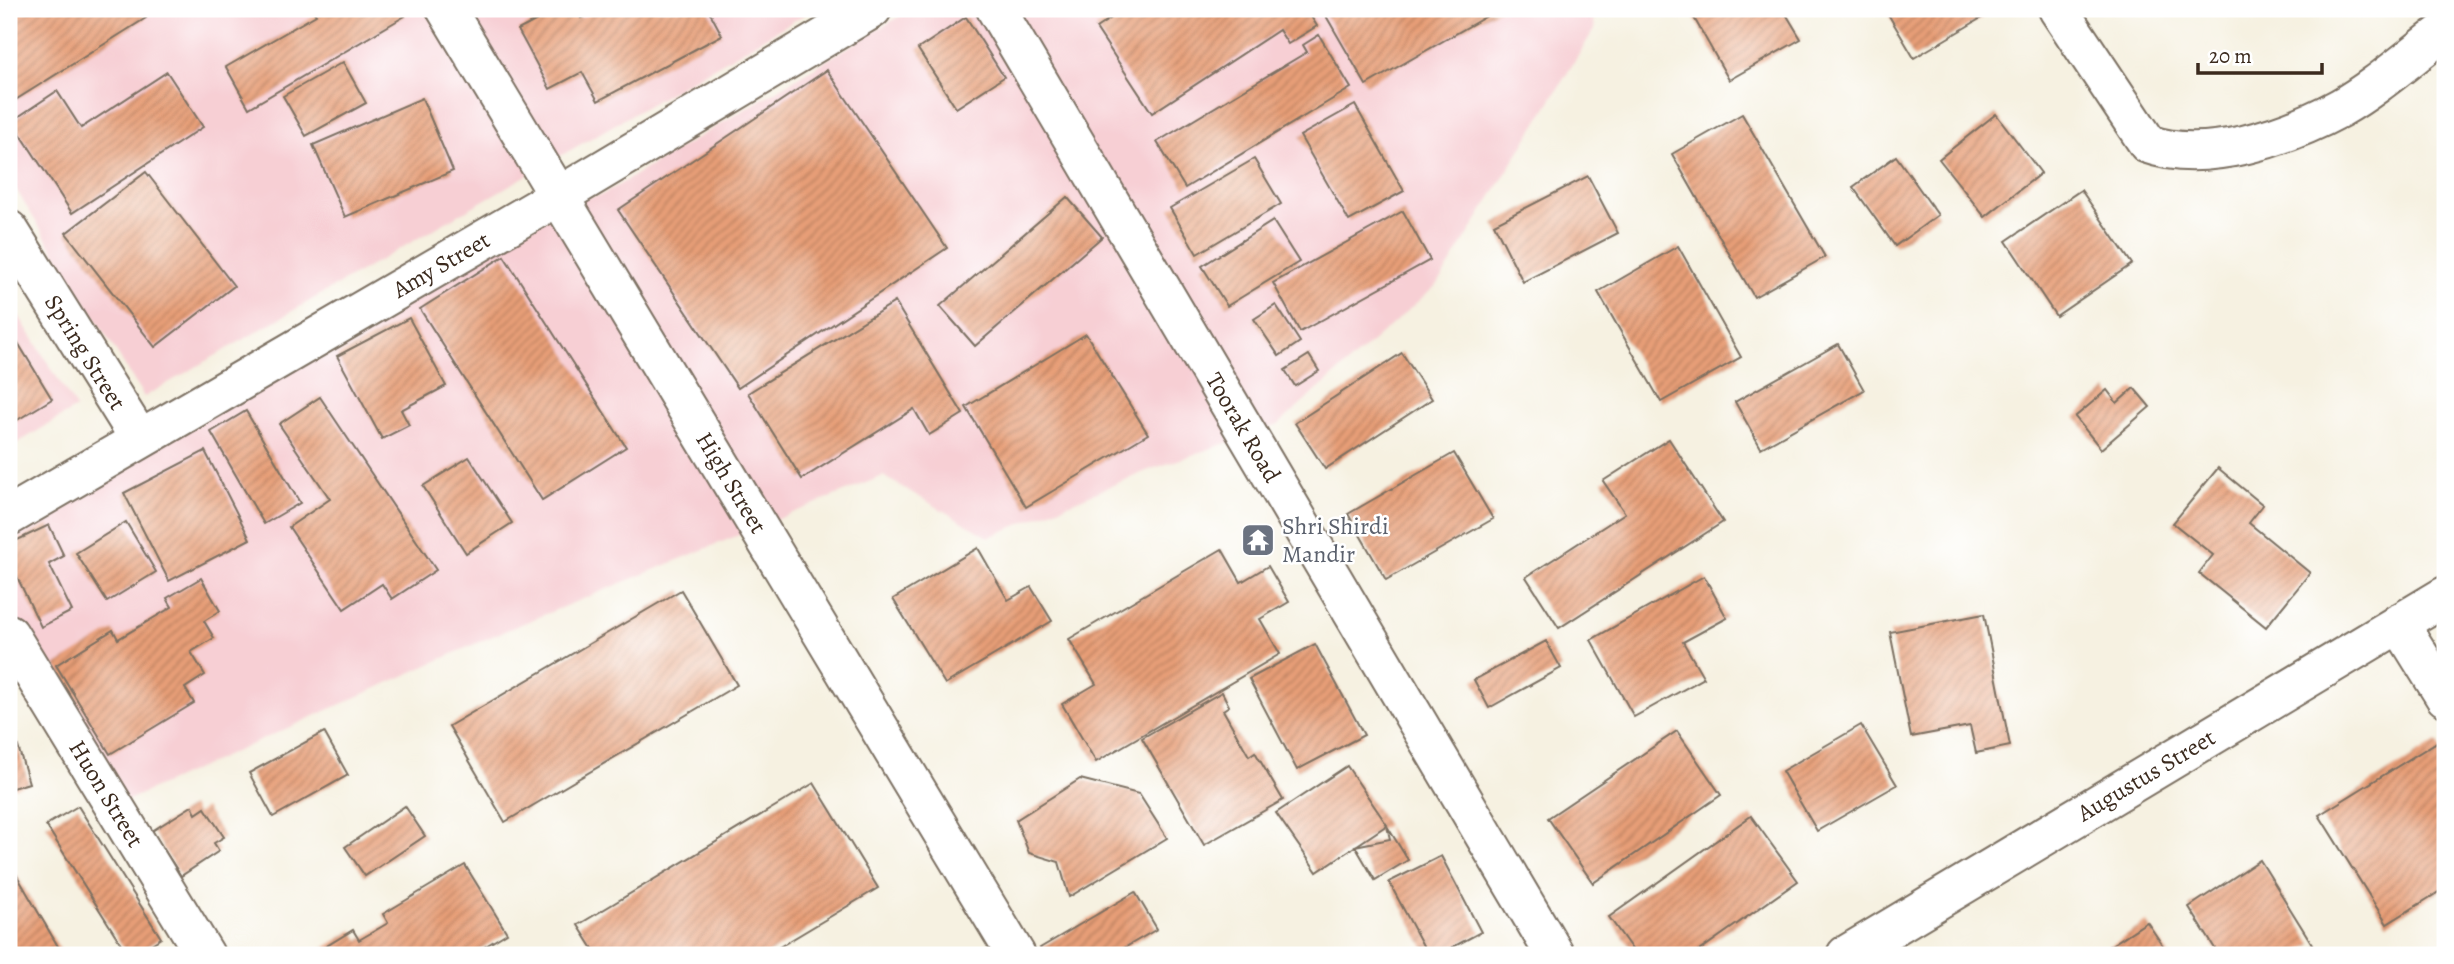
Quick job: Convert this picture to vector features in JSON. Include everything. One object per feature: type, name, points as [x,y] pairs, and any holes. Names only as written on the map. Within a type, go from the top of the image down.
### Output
[{"type":"street","name":"High Street","points":[[446,9],[1016,955]]},
{"type":"street","name":"Amy Street","points":[[9,516],[559,196],[872,9]]},
{"type":"street","name":"Toorak Road","points":[[996,9],[1555,955]]},
{"type":"street","points":[[2058,9],[2148,144],[2165,150],[2210,151],[2242,146],[2341,107],[2445,31]]},
{"type":"street","name":"Spring Street","points":[[9,230],[139,438]]},
{"type":"street","name":"Augustus Street","points":[[1846,955],[2445,596]]},
{"type":"street","points":[[2399,624],[2445,696]]},
{"type":"street","name":"Huon Street","points":[[9,634],[205,955]]},
{"type":"shaded area","points":[[9,9],[814,9],[144,397],[9,178]]},
{"type":"shaded area","points":[[912,9],[1591,9],[1595,28],[1438,284],[1278,425],[1149,470],[989,537],[883,476],[497,634],[119,804],[9,612],[9,525],[580,199],[602,195]]},
{"type":"shaded area","points":[[9,300],[76,408],[9,448]]},
{"type":"building","points":[[9,9],[141,9],[146,18],[9,104]]},
{"type":"building","points":[[312,9],[401,9],[405,16],[249,108],[226,67],[316,15]]},
{"type":"building","points":[[558,9],[575,9],[581,18],[598,9],[708,9],[722,35],[598,101],[582,72],[550,89],[518,30]]},
{"type":"building","points":[[1125,9],[1306,9],[1317,26],[1288,44],[1279,30],[1152,113],[1096,28]]},
{"type":"building","points":[[1322,9],[1499,9],[1366,85]]},
{"type":"building","points":[[1689,9],[1783,9],[1801,39],[1729,80]]},
{"type":"building","points":[[1885,9],[1985,9],[1988,14],[1914,58]]},
{"type":"building","points":[[966,17],[1004,77],[956,108],[918,49]]},
{"type":"building","points":[[1319,35],[1351,88],[1185,188],[1157,142],[1307,52],[1303,45]]},
{"type":"building","points":[[343,62],[366,103],[306,136],[283,96]]},
{"type":"building","points":[[827,70],[947,248],[738,388],[618,210]]},
{"type":"building","points":[[167,72],[203,127],[72,213],[12,121],[57,91],[81,128]]},
{"type":"building","points":[[422,98],[453,171],[345,217],[313,145]]},
{"type":"building","points":[[1355,105],[1404,191],[1349,221],[1300,136]]},
{"type":"building","points":[[1742,114],[1825,257],[1754,297],[1672,154]]},
{"type":"building","points":[[1996,114],[2041,173],[1985,217],[1939,159]]},
{"type":"building","points":[[1896,156],[1938,215],[1895,246],[1853,187]]},
{"type":"building","points":[[1254,159],[1281,204],[1197,254],[1170,208]]},
{"type":"building","points":[[146,172],[234,286],[155,347],[66,233]]},
{"type":"building","points":[[1588,176],[1618,233],[1523,282],[1494,224]]},
{"type":"building","points":[[2081,190],[2132,264],[2056,316],[2006,241]]},
{"type":"building","points":[[1067,197],[1102,237],[975,346],[940,306]]},
{"type":"building","points":[[1403,211],[1430,260],[1300,332],[1273,283]]},
{"type":"building","points":[[1273,221],[1299,262],[1227,306],[1202,266]]},
{"type":"building","points":[[1678,246],[1741,357],[1661,402],[1598,292]]},
{"type":"building","points":[[504,256],[626,447],[542,500],[420,309]]},
{"type":"building","points":[[895,302],[963,414],[929,435],[914,409],[802,479],[748,393]]},
{"type":"building","points":[[1276,305],[1300,342],[1279,356],[1254,319]]},
{"type":"building","points":[[409,318],[446,386],[401,410],[409,425],[382,439],[337,356]]},
{"type":"building","points":[[9,328],[52,399],[9,425]]},
{"type":"building","points":[[1086,334],[1148,434],[1026,507],[966,407]]},
{"type":"building","points":[[1838,344],[1864,390],[1761,448],[1735,402]]},
{"type":"building","points":[[1402,353],[1432,399],[1325,469],[1295,423]]},
{"type":"building","points":[[1309,355],[1319,371],[1295,386],[1285,370]]},
{"type":"building","points":[[2134,388],[2150,407],[2101,449],[2075,417],[2107,390],[2117,403]]},
{"type":"building","points":[[320,397],[436,570],[392,599],[382,584],[344,609],[289,527],[330,499],[279,424]]},
{"type":"building","points":[[246,411],[300,503],[264,524],[211,432]]},
{"type":"building","points":[[1669,439],[1723,522],[1559,628],[1526,577],[1625,513],[1603,481]]},
{"type":"building","points":[[205,451],[250,539],[169,581],[124,493]]},
{"type":"building","points":[[1454,453],[1493,519],[1386,580],[1348,514]]},
{"type":"building","points":[[469,457],[512,523],[466,553],[423,486]]},
{"type":"building","points":[[2218,468],[2263,505],[2249,523],[2310,573],[2266,627],[2199,573],[2213,555],[2173,523]]},
{"type":"building","points":[[126,522],[156,572],[107,602],[76,553]]},
{"type":"building","points":[[49,525],[64,556],[49,564],[72,611],[41,627],[9,560],[9,544]]},
{"type":"building","points":[[978,548],[1008,600],[1031,587],[1052,621],[945,684],[893,599]]},
{"type":"building","points":[[1222,549],[1241,582],[1268,566],[1289,602],[1260,619],[1280,654],[1096,762],[1062,704],[1096,684],[1069,639]]},
{"type":"building","points":[[1704,576],[1727,618],[1683,642],[1704,678],[1634,717],[1591,640]]},
{"type":"building","points":[[201,578],[220,611],[204,621],[214,638],[191,652],[205,675],[185,688],[194,703],[110,754],[56,665],[113,630],[118,639],[172,607],[167,598]]},
{"type":"building","points":[[681,590],[737,685],[505,822],[449,726]]},
{"type":"building","points":[[1984,614],[2010,746],[1976,753],[1970,726],[1911,737],[1890,632]]},
{"type":"building","points":[[1546,641],[1561,668],[1489,708],[1474,680]]},
{"type":"building","points":[[1315,644],[1364,735],[1297,770],[1249,679]]},
{"type":"building","points":[[1222,692],[1229,706],[1223,710],[1249,756],[1255,752],[1283,800],[1204,845],[1142,738]]},
{"type":"building","points":[[9,717],[29,783],[9,789]]},
{"type":"building","points":[[1861,725],[1897,785],[1817,831],[1782,771]]},
{"type":"building","points":[[1677,731],[1721,795],[1593,883],[1548,818]]},
{"type":"building","points":[[324,732],[348,775],[273,817],[249,773]]},
{"type":"building","points":[[2437,742],[2445,755],[2445,888],[2387,924],[2319,815]]},
{"type":"building","points":[[1347,766],[1387,825],[1317,872],[1276,813]]},
{"type":"building","points":[[1080,779],[1139,794],[1167,838],[1069,897],[1059,862],[1029,853],[1016,820]]},
{"type":"building","points":[[814,783],[878,888],[766,955],[597,955],[578,925]]},
{"type":"building","points":[[78,806],[161,938],[134,955],[128,955],[46,825]]},
{"type":"building","points":[[192,806],[196,814],[205,808],[224,837],[214,843],[219,851],[181,876],[152,831]]},
{"type":"building","points":[[405,806],[425,836],[365,876],[345,847]]},
{"type":"building","points":[[1751,816],[1798,881],[1693,955],[1636,955],[1609,917]]},
{"type":"building","points":[[1387,826],[1408,860],[1375,880],[1355,846],[1390,839]]},
{"type":"building","points":[[1441,856],[1481,932],[1438,955],[1428,955],[1389,882]]},
{"type":"building","points":[[2260,860],[2312,944],[2295,955],[2219,955],[2189,907]]},
{"type":"building","points":[[9,862],[63,955],[9,955]]},
{"type":"building","points":[[465,865],[507,933],[471,955],[312,955],[353,930],[359,940],[388,923],[383,914]]},
{"type":"building","points":[[1135,892],[1157,929],[1112,955],[1044,955],[1040,948]]},
{"type":"building","points":[[2147,922],[2169,955],[2096,955]]},
{"type":"place","name":"Shri Shirdi Mandir","points":[[1258,540]]}]
